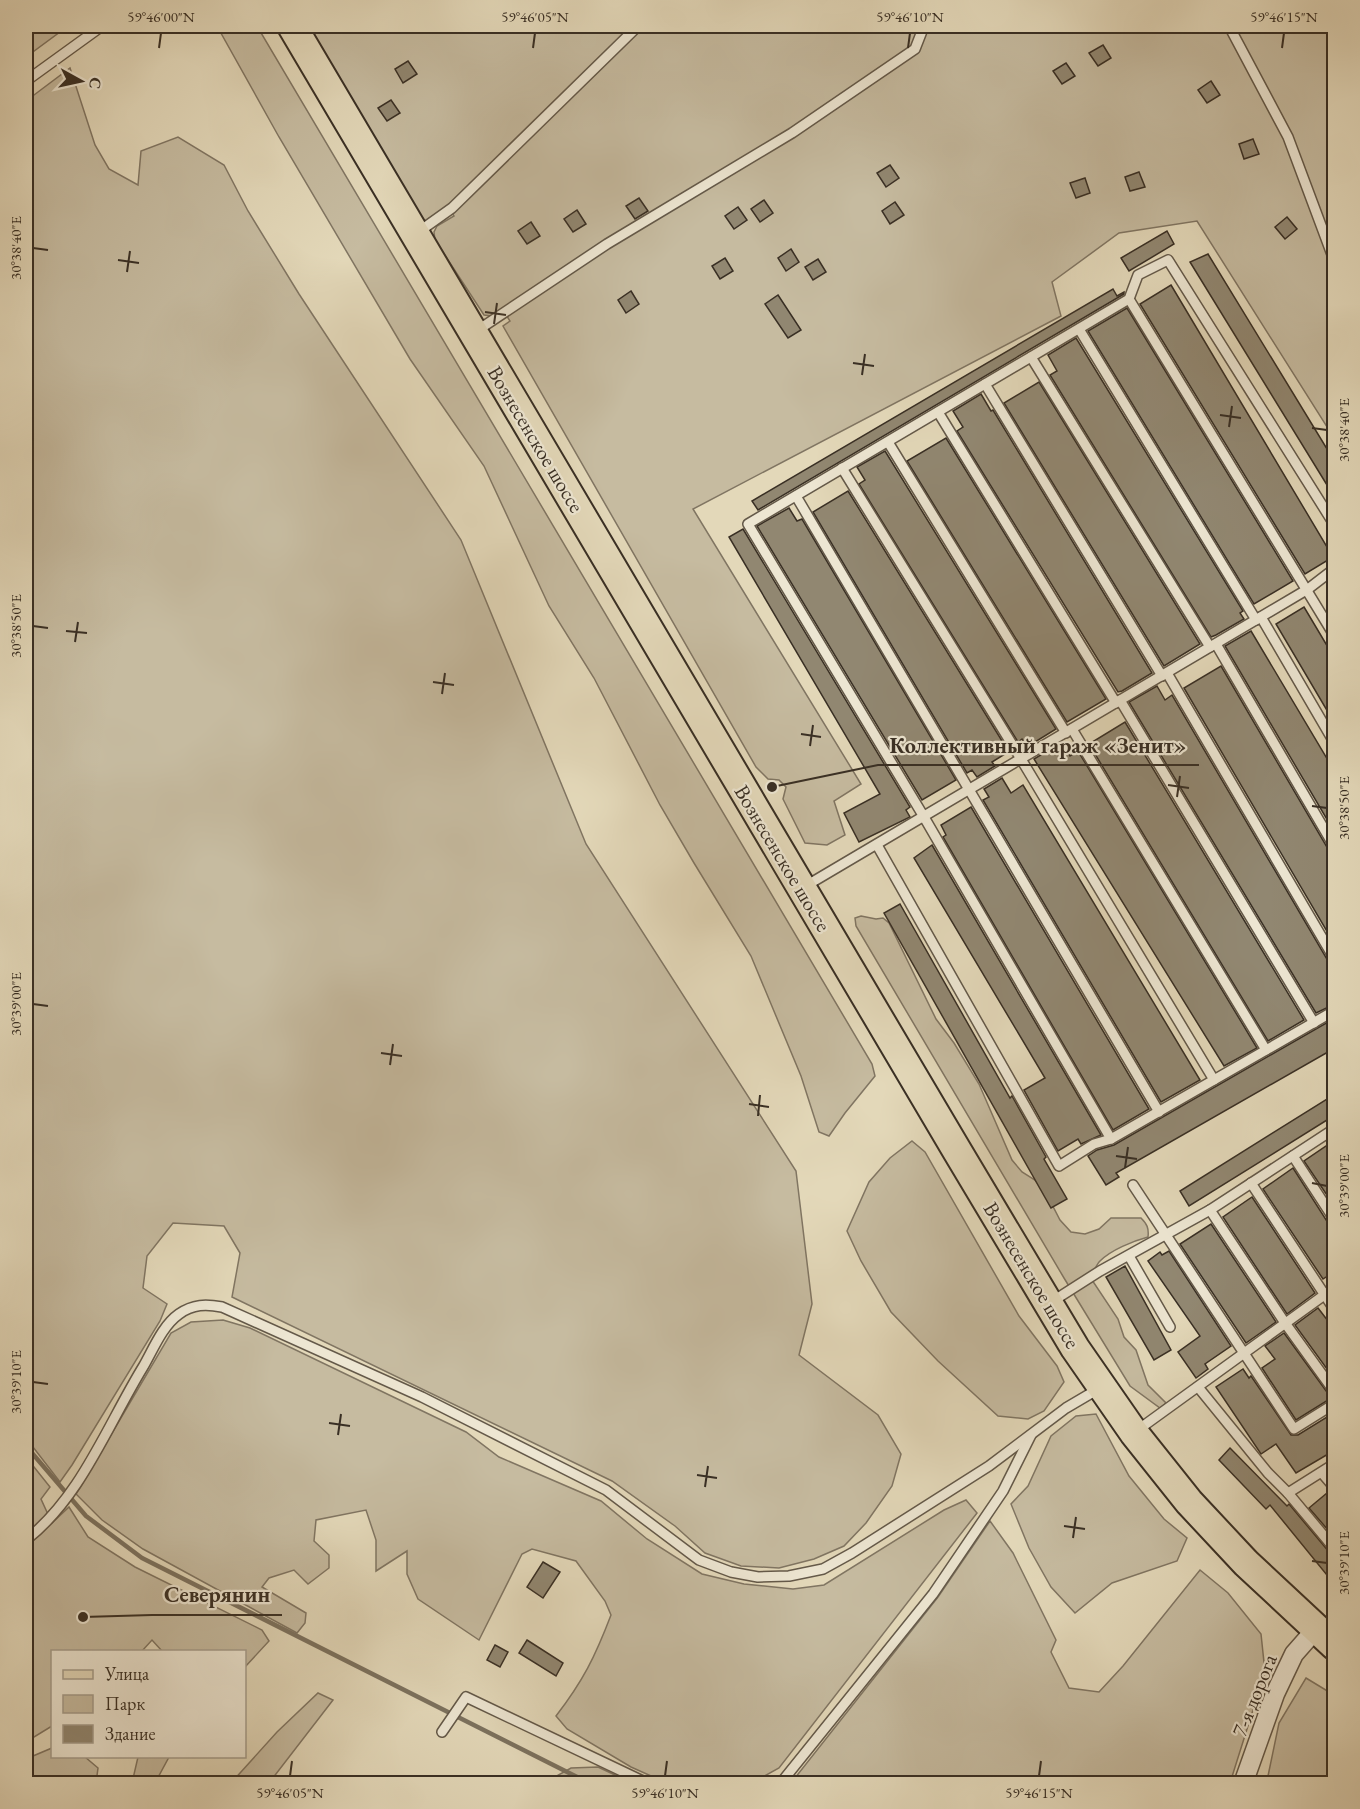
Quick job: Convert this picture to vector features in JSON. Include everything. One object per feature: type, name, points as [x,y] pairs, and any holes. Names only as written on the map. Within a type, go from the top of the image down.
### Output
[{"type":"main road","name":"Вознесенское шоссе","points":[[292,26],[802,889],[1049,1304],[1102,1387],[1134,1433],[1189,1502],[1246,1563],[1325,1637]]},
{"type":"street","name":"7-я дорога","points":[[1243,1784],[1275,1694],[1294,1654],[1325,1637]]},
{"type":"lane","points":[[26,81],[102,26]]},
{"type":"lane","points":[[415,235],[452,208],[638,26]]},
{"type":"lane","points":[[473,333],[607,244],[792,134],[915,49],[924,26]]},
{"type":"lane","points":[[1229,26],[1288,137],[1335,260]]},
{"type":"lane","points":[[1112,1139],[924,817],[748,524],[1129,299],[1138,275],[1168,260],[1335,524]]},
{"type":"lane","points":[[1129,299],[1335,635]]},
{"type":"lane","points":[[1079,329],[1335,742]]},
{"type":"lane","points":[[1031,357],[1213,646],[1335,846]]},
{"type":"lane","points":[[985,384],[1165,674],[1335,958]]},
{"type":"lane","points":[[938,412],[1314,1023]]},
{"type":"lane","points":[[888,441],[1266,1050]]},
{"type":"lane","points":[[842,468],[1022,759],[1215,1080]]},
{"type":"lane","points":[[796,496],[1159,1112]]},
{"type":"lane","points":[[802,889],[1259,619],[1308,589],[1335,569]]},
{"type":"lane","points":[[877,844],[1059,1166],[1094,1144],[1112,1139],[1335,1011]]},
{"type":"lane","points":[[1049,1304],[1100,1271],[1210,1210],[1335,1129]]},
{"type":"lane","points":[[1293,1156],[1335,1219]]},
{"type":"lane","points":[[1251,1183],[1335,1309]]},
{"type":"lane","points":[[1133,1185],[1294,1429],[1335,1404]]},
{"type":"lane","points":[[1210,1210],[1285,1323],[1335,1391]]},
{"type":"lane","points":[[1129,1256],[1170,1327]]},
{"type":"lane","points":[[1134,1433],[1335,1288]]},
{"type":"lane","points":[[26,1540],[63,1503],[78,1483],[166,1328],[177,1315],[190,1307],[206,1304],[222,1308],[422,1397],[606,1490],[699,1560],[730,1572],[758,1577],[789,1576],[823,1569],[883,1534],[979,1472],[1066,1408],[1102,1387]]},
{"type":"lane","points":[[1198,1387],[1268,1473],[1335,1548]]},
{"type":"lane","points":[[780,1784],[933,1594],[1003,1491],[1032,1433]]},
{"type":"lane","points":[[1288,1493],[1335,1464]]},
{"type":"lane","points":[[1322,1473],[1335,1487]]},
{"type":"lane","points":[[442,1732],[466,1697],[649,1784]]},
{"type":"green space","points":[[26,26],[68,26],[26,57]]},
{"type":"green space","points":[[217,26],[257,26],[872,1064],[875,1076],[829,1136],[819,1132],[801,1076],[751,956],[660,805],[594,678],[549,606],[484,466],[410,359],[279,137]]},
{"type":"green space","points":[[304,26],[1334,26],[1334,438],[1197,221],[1119,233],[1052,282],[1061,316],[693,509],[861,784],[834,801],[845,835],[827,845],[805,843],[783,799],[786,787],[779,780],[768,779],[756,767],[503,326],[510,321],[503,310],[492,316],[484,315],[435,240],[434,232],[437,226],[454,216],[448,206],[422,223]]},
{"type":"green space","points":[[70,68],[95,145],[109,169],[138,185],[141,151],[178,137],[224,165],[248,211],[299,294],[461,540],[586,844],[796,1171],[812,1304],[799,1355],[878,1415],[901,1454],[892,1486],[866,1523],[844,1546],[814,1559],[779,1568],[741,1566],[705,1553],[675,1526],[612,1481],[232,1297],[240,1253],[224,1226],[173,1223],[147,1256],[143,1288],[167,1304],[160,1321],[60,1482],[26,1438],[26,101]]},
{"type":"green space","points":[[861,916],[883,918],[889,923],[936,1019],[979,1084],[1012,1160],[1022,1172],[1035,1180],[1045,1191],[1060,1220],[1071,1232],[1085,1234],[1099,1229],[1111,1218],[1141,1218],[1146,1224],[1148,1237],[1129,1243],[1110,1253],[1099,1263],[1090,1277],[1118,1319],[1124,1337],[1136,1350],[1148,1385],[1166,1403],[1160,1408],[1130,1386],[1064,1278],[856,926],[855,918]]},
{"type":"green space","points":[[912,1141],[925,1152],[1019,1316],[1057,1366],[1064,1382],[1044,1411],[1028,1419],[998,1416],[938,1361],[891,1312],[861,1261],[847,1231],[869,1182],[890,1158]]},
{"type":"green space","points":[[223,1320],[250,1328],[466,1432],[499,1457],[601,1501],[647,1539],[702,1574],[744,1584],[793,1589],[824,1585],[944,1510],[966,1500],[977,1513],[779,1768],[752,1783],[669,1784],[631,1767],[567,1729],[556,1716],[588,1668],[611,1615],[605,1601],[576,1561],[532,1549],[522,1554],[479,1640],[418,1599],[407,1574],[407,1551],[376,1571],[376,1540],[366,1510],[316,1520],[314,1541],[329,1555],[329,1568],[308,1584],[294,1570],[269,1578],[262,1587],[306,1613],[305,1623],[297,1633],[143,1549],[102,1520],[76,1494],[171,1333],[191,1322]]},
{"type":"green space","points":[[1096,1414],[1129,1476],[1164,1519],[1187,1538],[1177,1561],[1112,1583],[1075,1613],[1051,1587],[1029,1548],[1011,1504],[1028,1486],[1051,1436],[1076,1416]]},
{"type":"green space","points":[[26,1457],[50,1487],[41,1499],[52,1523],[69,1507],[88,1537],[135,1567],[262,1630],[269,1641],[246,1666],[246,1650],[161,1650],[152,1640],[143,1650],[51,1650],[51,1727],[26,1742]]},
{"type":"green space","points":[[990,1521],[1013,1553],[1056,1640],[1051,1652],[1069,1688],[1099,1692],[1123,1666],[1200,1570],[1228,1593],[1261,1634],[1265,1672],[1230,1783],[791,1783],[938,1597]]},
{"type":"green space","points":[[1306,1678],[1334,1695],[1334,1783],[1265,1783],[1279,1723]]},
{"type":"green space","points":[[318,1693],[333,1700],[269,1783],[231,1783],[277,1732]]},
{"type":"green space","points":[[51,1748],[51,1758],[86,1758],[98,1768],[96,1783],[26,1783],[26,1761]]},
{"type":"green space","points":[[138,1758],[168,1758],[155,1783],[132,1783]]},
{"type":"green space","points":[[598,1767],[632,1783],[544,1783],[571,1768]]},
{"type":"building","points":[[1103,45],[1111,58],[1098,66],[1089,53]]},
{"type":"building","points":[[408,61],[417,74],[403,83],[395,69]]},
{"type":"building","points":[[1066,63],[1075,76],[1062,84],[1053,71]]},
{"type":"building","points":[[1211,81],[1220,95],[1207,103],[1198,90]]},
{"type":"building","points":[[391,100],[400,113],[387,121],[378,108]]},
{"type":"building","points":[[1253,139],[1259,154],[1244,159],[1239,144]]},
{"type":"building","points":[[890,165],[899,178],[886,187],[877,173]]},
{"type":"building","points":[[1139,172],[1145,187],[1130,191],[1125,177]]},
{"type":"building","points":[[1085,178],[1090,193],[1076,198],[1070,183]]},
{"type":"building","points":[[639,198],[648,211],[635,219],[626,206]]},
{"type":"building","points":[[764,200],[773,213],[760,222],[751,209]]},
{"type":"building","points":[[895,202],[904,215],[890,224],[882,211]]},
{"type":"building","points":[[738,207],[747,220],[734,229],[725,216]]},
{"type":"building","points":[[577,210],[586,224],[573,232],[564,219]]},
{"type":"building","points":[[1287,217],[1297,229],[1285,239],[1275,227]]},
{"type":"building","points":[[531,222],[540,236],[527,244],[518,231]]},
{"type":"building","points":[[1167,231],[1174,244],[1129,271],[1121,258]]},
{"type":"building","points":[[791,249],[799,262],[786,271],[778,258]]},
{"type":"building","points":[[1208,254],[1335,462],[1335,498],[1190,262]]},
{"type":"building","points":[[725,258],[733,271],[720,279],[712,266]]},
{"type":"building","points":[[818,259],[826,272],[813,280],[805,267]]},
{"type":"building","points":[[1171,285],[1333,557],[1305,574],[1140,304]]},
{"type":"building","points":[[1113,289],[1117,296],[1124,292],[1124,294],[758,510],[752,501]]},
{"type":"building","points":[[631,291],[639,304],[626,313],[618,300]]},
{"type":"building","points":[[778,295],[801,330],[788,338],[765,304]]},
{"type":"building","points":[[1127,308],[1293,581],[1254,604],[1088,331]]},
{"type":"building","points":[[1076,338],[1243,611],[1240,613],[1244,619],[1216,635],[1211,637],[1050,375],[1057,371],[1048,355]]},
{"type":"building","points":[[1039,382],[1200,644],[1164,666],[1004,403]]},
{"type":"building","points":[[981,394],[991,411],[993,410],[1152,673],[1122,691],[1118,692],[957,431],[963,427],[953,411]]},
{"type":"building","points":[[946,438],[1106,699],[1067,722],[907,461]]},
{"type":"building","points":[[885,451],[1056,729],[1027,747],[1022,739],[1018,742],[859,484],[865,480],[857,467]]},
{"type":"building","points":[[848,491],[1007,749],[1003,751],[1005,754],[992,762],[995,766],[977,777],[972,770],[967,773],[813,512]]},
{"type":"building","points":[[789,508],[797,521],[802,519],[956,780],[922,800],[757,526]]},
{"type":"building","points":[[743,529],[910,807],[906,810],[910,817],[859,842],[844,813],[880,794],[729,537]]},
{"type":"building","points":[[1304,607],[1335,659],[1335,724],[1276,624]]},
{"type":"building","points":[[1251,631],[1335,772],[1335,833],[1225,646]]},
{"type":"building","points":[[1221,666],[1328,849],[1335,853],[1335,945],[1184,688]]},
{"type":"building","points":[[1157,686],[1165,700],[1172,695],[1328,961],[1335,965],[1335,1004],[1316,1013],[1129,702]]},
{"type":"building","points":[[1125,722],[1304,1020],[1268,1041],[1089,744]]},
{"type":"building","points":[[1062,742],[1070,756],[1078,751],[1257,1048],[1224,1066],[1034,759]]},
{"type":"building","points":[[1002,778],[1011,793],[1023,785],[1200,1080],[1161,1102],[983,800],[989,797],[984,789]]},
{"type":"building","points":[[971,807],[1149,1109],[1113,1130],[943,837],[946,835],[941,825]]},
{"type":"building","points":[[932,845],[1101,1135],[1081,1144],[1078,1139],[1058,1151],[1024,1090],[1045,1078],[914,858]]},
{"type":"building","points":[[900,904],[1010,1098],[1012,1096],[1067,1199],[1051,1208],[884,913]]},
{"type":"building","points":[[1335,1018],[1335,1048],[1116,1173],[1119,1177],[1106,1185],[1088,1156],[1097,1150],[1114,1145]]},
{"type":"building","points":[[1335,1094],[1335,1115],[1189,1206],[1180,1191]]},
{"type":"building","points":[[1335,1140],[1335,1207],[1304,1161]]},
{"type":"building","points":[[1293,1168],[1328,1223],[1335,1226],[1335,1271],[1323,1279],[1263,1189]]},
{"type":"building","points":[[1252,1197],[1315,1293],[1287,1314],[1223,1217]]},
{"type":"building","points":[[1211,1224],[1276,1322],[1246,1343],[1180,1244]]},
{"type":"building","points":[[1169,1251],[1231,1346],[1205,1364],[1208,1369],[1196,1378],[1178,1352],[1200,1336],[1148,1261],[1160,1252],[1162,1255]]},
{"type":"building","points":[[1125,1266],[1171,1350],[1154,1360],[1106,1277]]},
{"type":"building","points":[[1318,1308],[1335,1330],[1335,1380],[1295,1325]]},
{"type":"building","points":[[1284,1333],[1329,1395],[1333,1397],[1296,1420],[1262,1368],[1275,1359],[1265,1346]]},
{"type":"building","points":[[1243,1369],[1249,1378],[1251,1376],[1291,1435],[1298,1435],[1335,1412],[1335,1450],[1296,1473],[1276,1444],[1261,1454],[1216,1387]]},
{"type":"building","points":[[1230,1448],[1287,1506],[1289,1504],[1329,1552],[1335,1555],[1335,1585],[1270,1505],[1266,1509],[1219,1460]]},
{"type":"building","points":[[1327,1493],[1335,1502],[1335,1538],[1309,1508]]},
{"type":"building","points":[[543,1562],[560,1572],[543,1598],[527,1587]]},
{"type":"building","points":[[527,1640],[563,1663],[556,1676],[519,1653]]},
{"type":"building","points":[[495,1645],[508,1652],[500,1667],[487,1660]]},
{"type":"waterway","points":[[26,1446],[86,1516],[142,1558],[591,1784]]},
{"type":"place","name":"Коллективный гараж «Зенит»","points":[[772,787]]},
{"type":"place","name":"Северянин","points":[[83,1617]]}]
